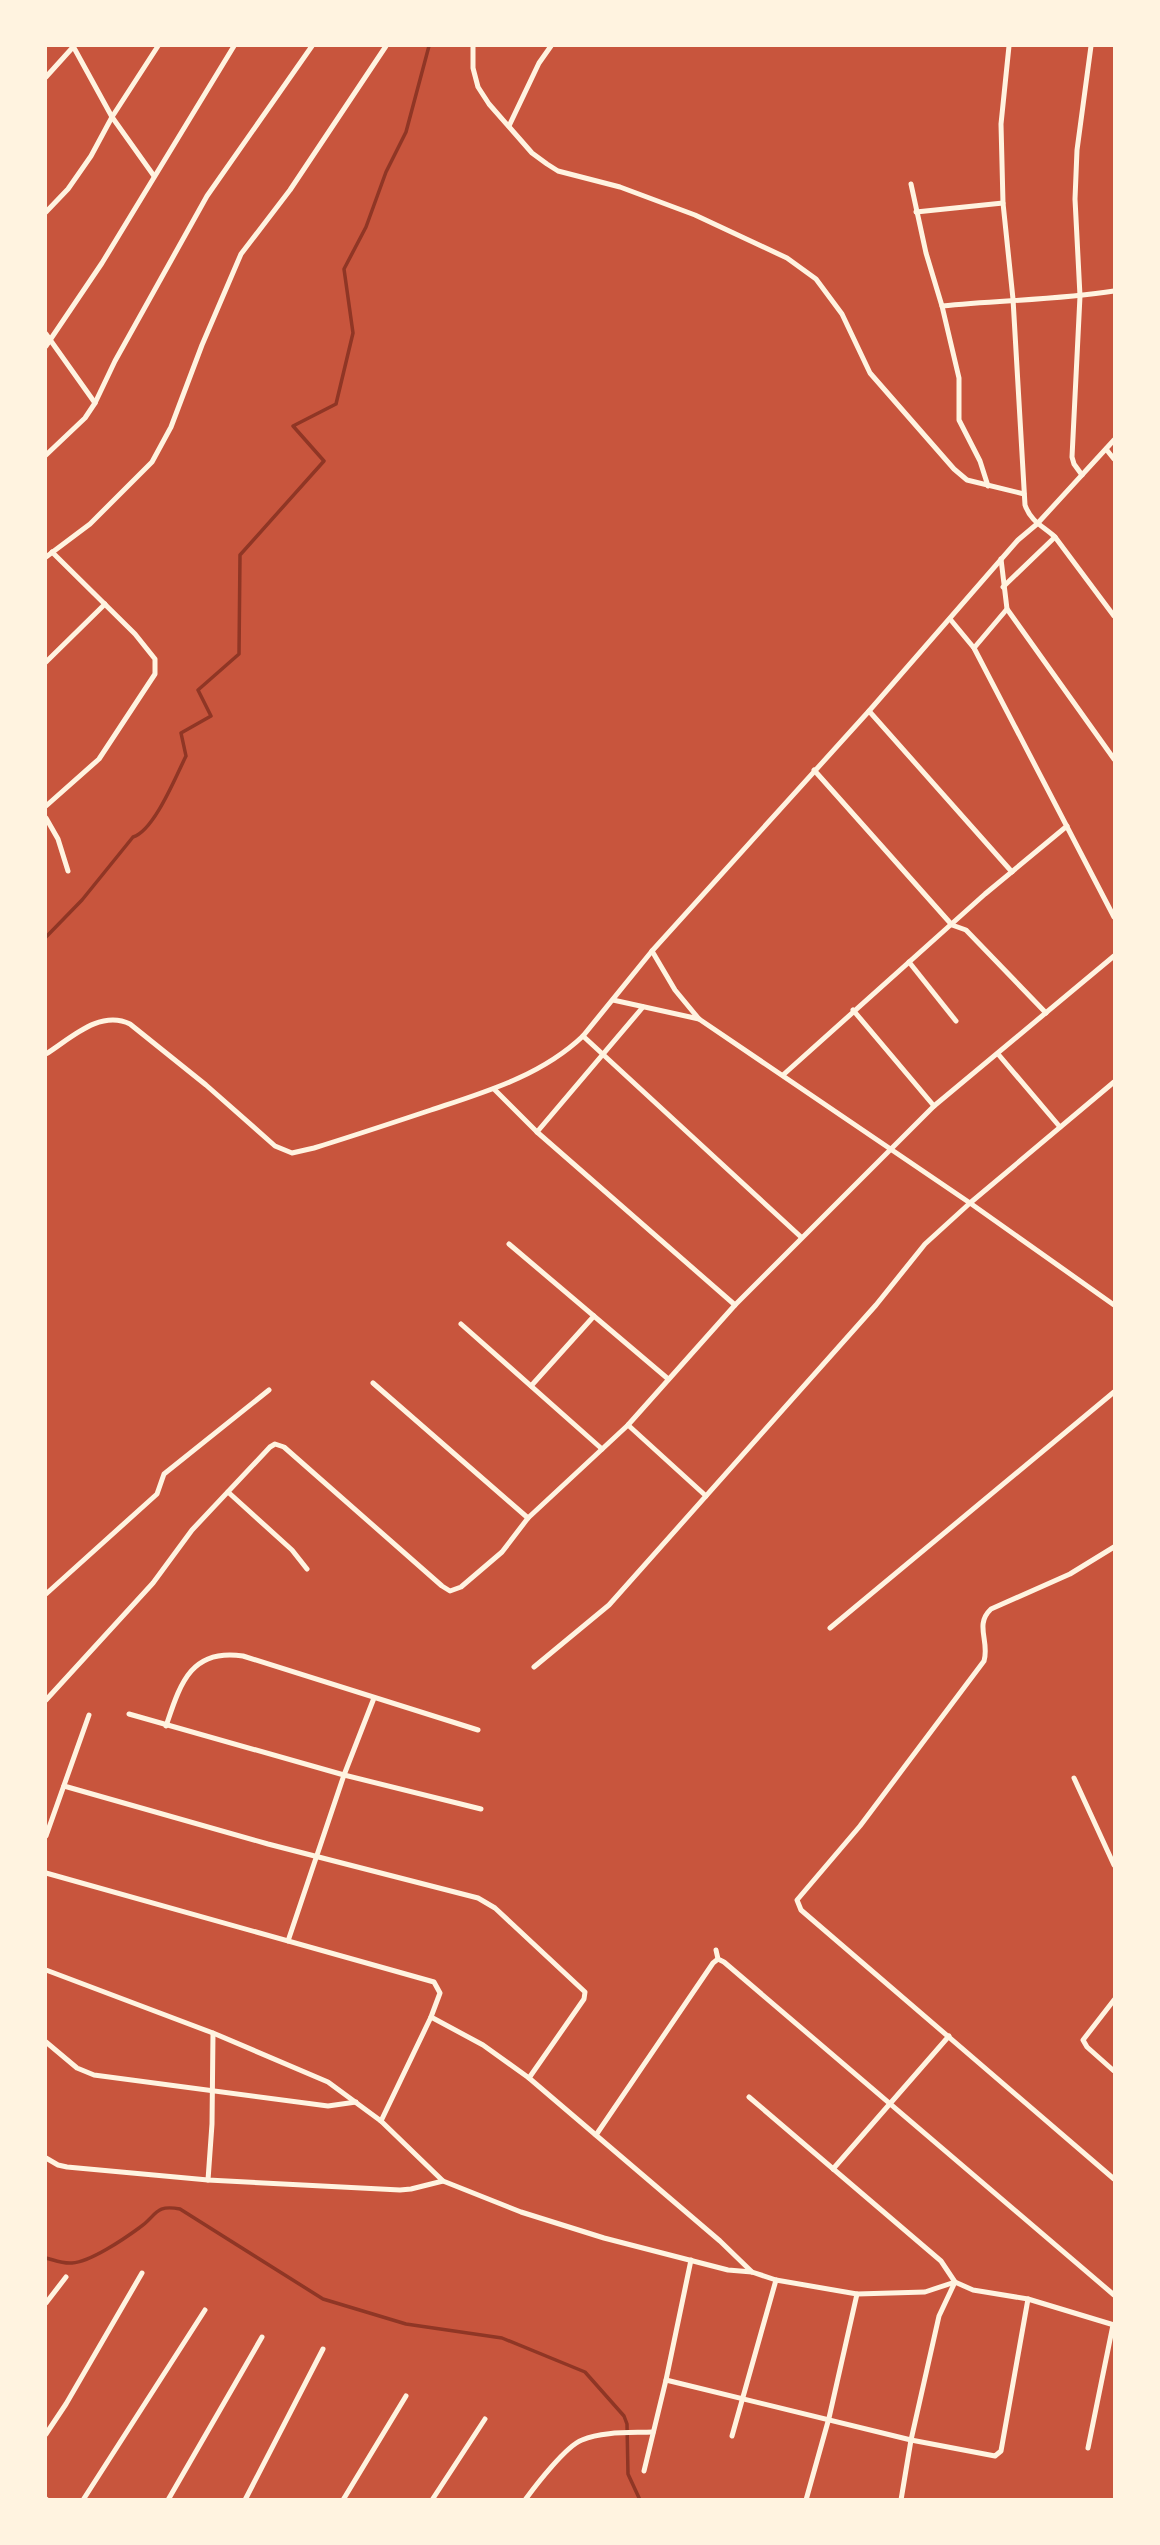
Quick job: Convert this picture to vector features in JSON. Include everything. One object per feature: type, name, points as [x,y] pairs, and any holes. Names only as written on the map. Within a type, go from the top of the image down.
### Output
[{"type":"street","points":[[46,77],[73,46],[112,117],[154,177]]},
{"type":"street","points":[[46,212],[68,188],[91,156],[112,117],[158,46]]},
{"type":"street","points":[[48,344],[234,46]]},
{"type":"street","points":[[46,454],[85,418],[95,403],[115,361],[207,195],[312,46]]},
{"type":"street","points":[[46,557],[90,524],[152,463],[171,427],[241,254],[289,190],[386,46]]},
{"type":"street","points":[[473,46],[473,68],[478,87],[489,104],[532,153],[558,171],[620,187],[672,206],[796,263],[829,294],[842,314],[870,373],[961,477],[1024,494]]},
{"type":"street","points":[[509,126],[539,63],[551,46]]},
{"type":"street","points":[[1009,46],[1001,124],[1003,203],[1013,299],[1024,494],[1027,510],[1037,524],[1055,537],[1115,616]]},
{"type":"street","points":[[1082,475],[1072,457],[1080,296],[1075,199],[1077,150],[1091,46]]},
{"type":"street","points":[[911,184],[960,378],[960,424],[980,461],[988,486]]},
{"type":"street","points":[[916,212],[1003,203]]},
{"type":"street","points":[[942,306],[1115,291]]},
{"type":"street","points":[[46,334],[48,344],[95,403]]},
{"type":"street","points":[[46,1054],[101,1020],[121,1019],[206,1085],[275,1146],[292,1153],[314,1149],[494,1089],[544,1066],[583,1036],[652,951],[869,711],[1001,559],[1115,440]]},
{"type":"street","points":[[1106,449],[1115,459]]},
{"type":"street","points":[[1003,587],[1055,537]]},
{"type":"street","points":[[46,806],[99,760],[155,674],[155,659],[135,634],[52,552]]},
{"type":"street","points":[[1001,559],[1007,609],[1115,759]]},
{"type":"street","points":[[46,662],[106,604]]},
{"type":"street","points":[[974,648],[1007,609]]},
{"type":"street","points":[[950,619],[974,648],[1115,917]]},
{"type":"street","points":[[869,711],[1012,872]]},
{"type":"street","points":[[814,770],[952,925],[966,930],[1046,1013]]},
{"type":"street","points":[[46,818],[58,839],[68,871]]},
{"type":"street","points":[[783,1074],[853,1010],[1067,826]]},
{"type":"street","points":[[652,951],[675,990],[699,1019],[783,1074],[1115,1305]]},
{"type":"street","points":[[46,1700],[153,1583],[192,1530],[270,1447],[279,1445],[450,1591],[461,1587],[502,1552],[528,1518],[628,1425],[667,1378],[735,1305],[934,1106],[1115,956]]},
{"type":"street","points":[[909,962],[956,1021]]},
{"type":"street","points":[[613,999],[699,1019]]},
{"type":"street","points":[[537,1132],[643,1007]]},
{"type":"street","points":[[853,1010],[934,1106]]},
{"type":"street","points":[[583,1036],[801,1237]]},
{"type":"street","points":[[998,1054],[1060,1127]]},
{"type":"street","points":[[534,1667],[609,1605],[876,1305],[919,1250],[970,1203],[1115,1082]]},
{"type":"street","points":[[494,1089],[537,1132],[735,1305]]},
{"type":"street","points":[[509,1244],[667,1378]]},
{"type":"street","points":[[531,1386],[594,1316]]},
{"type":"street","points":[[461,1324],[602,1450]]},
{"type":"street","points":[[373,1383],[528,1518]]},
{"type":"street","points":[[46,1594],[157,1494],[164,1474],[269,1390]]},
{"type":"street","points":[[830,1628],[1115,1392]]},
{"type":"street","points":[[628,1425],[706,1496]]},
{"type":"street","points":[[228,1492],[292,1550],[307,1569]]},
{"type":"street","points":[[1115,1547],[1077,1570],[985,1614],[981,1621],[986,1654],[984,1661],[860,1826],[801,1895],[797,1905],[1115,2179]]},
{"type":"street","points":[[166,1726],[179,1688],[187,1675],[199,1663],[226,1653],[478,1730]]},
{"type":"street","points":[[288,1941],[344,1775],[374,1698]]},
{"type":"street","points":[[129,1714],[344,1775],[481,1809]]},
{"type":"street","points":[[46,1836],[89,1715]]},
{"type":"street","points":[[1074,1778],[1115,1865]]},
{"type":"street","points":[[64,1786],[316,1857],[486,1901],[583,1989],[584,1999],[529,2078]]},
{"type":"street","points":[[46,1873],[434,1982],[440,1993],[382,2121]]},
{"type":"street","points":[[716,1950],[718,1959]]},
{"type":"street","points":[[718,1959],[1115,2295]]},
{"type":"street","points":[[596,2135],[718,1959]]},
{"type":"street","points":[[46,1970],[213,2033],[328,2082],[382,2121],[443,2182],[521,2212],[604,2238],[728,2270],[752,2272],[776,2280],[857,2294],[925,2292],[955,2283]]},
{"type":"street","points":[[1115,2000],[1083,2040],[1087,2047],[1115,2071]]},
{"type":"street","points":[[431,2017],[483,2045],[529,2078],[720,2241],[752,2272]]},
{"type":"street","points":[[208,2180],[213,2033]]},
{"type":"street","points":[[833,2169],[949,2036]]},
{"type":"street","points":[[46,2042],[77,2068],[94,2075],[328,2106],[356,2102]]},
{"type":"street","points":[[749,2097],[941,2261],[955,2283],[979,2292],[1028,2299],[1114,2325],[1088,2448]]},
{"type":"street","points":[[46,2158],[67,2167],[208,2180],[400,2190],[443,2182]]},
{"type":"street","points":[[644,2471],[691,2260]]},
{"type":"street","points":[[46,2434],[142,2273]]},
{"type":"street","points":[[46,2302],[65,2277]]},
{"type":"street","points":[[732,2436],[776,2280]]},
{"type":"street","points":[[901,2500],[911,2440],[939,2316],[955,2283]]},
{"type":"street","points":[[806,2500],[830,2418],[857,2294]]},
{"type":"street","points":[[666,2379],[911,2440],[991,2456],[998,2454],[1003,2439],[1028,2299]]},
{"type":"street","points":[[83,2500],[205,2310]]},
{"type":"street","points":[[168,2500],[262,2337]]},
{"type":"street","points":[[245,2500],[323,2349]]},
{"type":"street","points":[[343,2500],[406,2396]]},
{"type":"street","points":[[432,2500],[485,2418]]},
{"type":"street","points":[[524,2500],[575,2444],[582,2440],[621,2433],[653,2432]]},
{"type":"waterway","points":[[46,937],[82,900],[133,837],[149,825],[164,802],[186,756],[181,733],[211,716],[198,690],[239,654],[240,555],[324,461],[293,426],[336,404],[353,333],[344,269],[366,227],[386,172],[406,132],[429,46]]},
{"type":"waterway","points":[[46,2258],[69,2263],[88,2259],[125,2238],[145,2224],[156,2212],[165,2208],[180,2209],[323,2299],[406,2324],[502,2338],[585,2372],[624,2416],[627,2424],[628,2474],[640,2500]]}]
